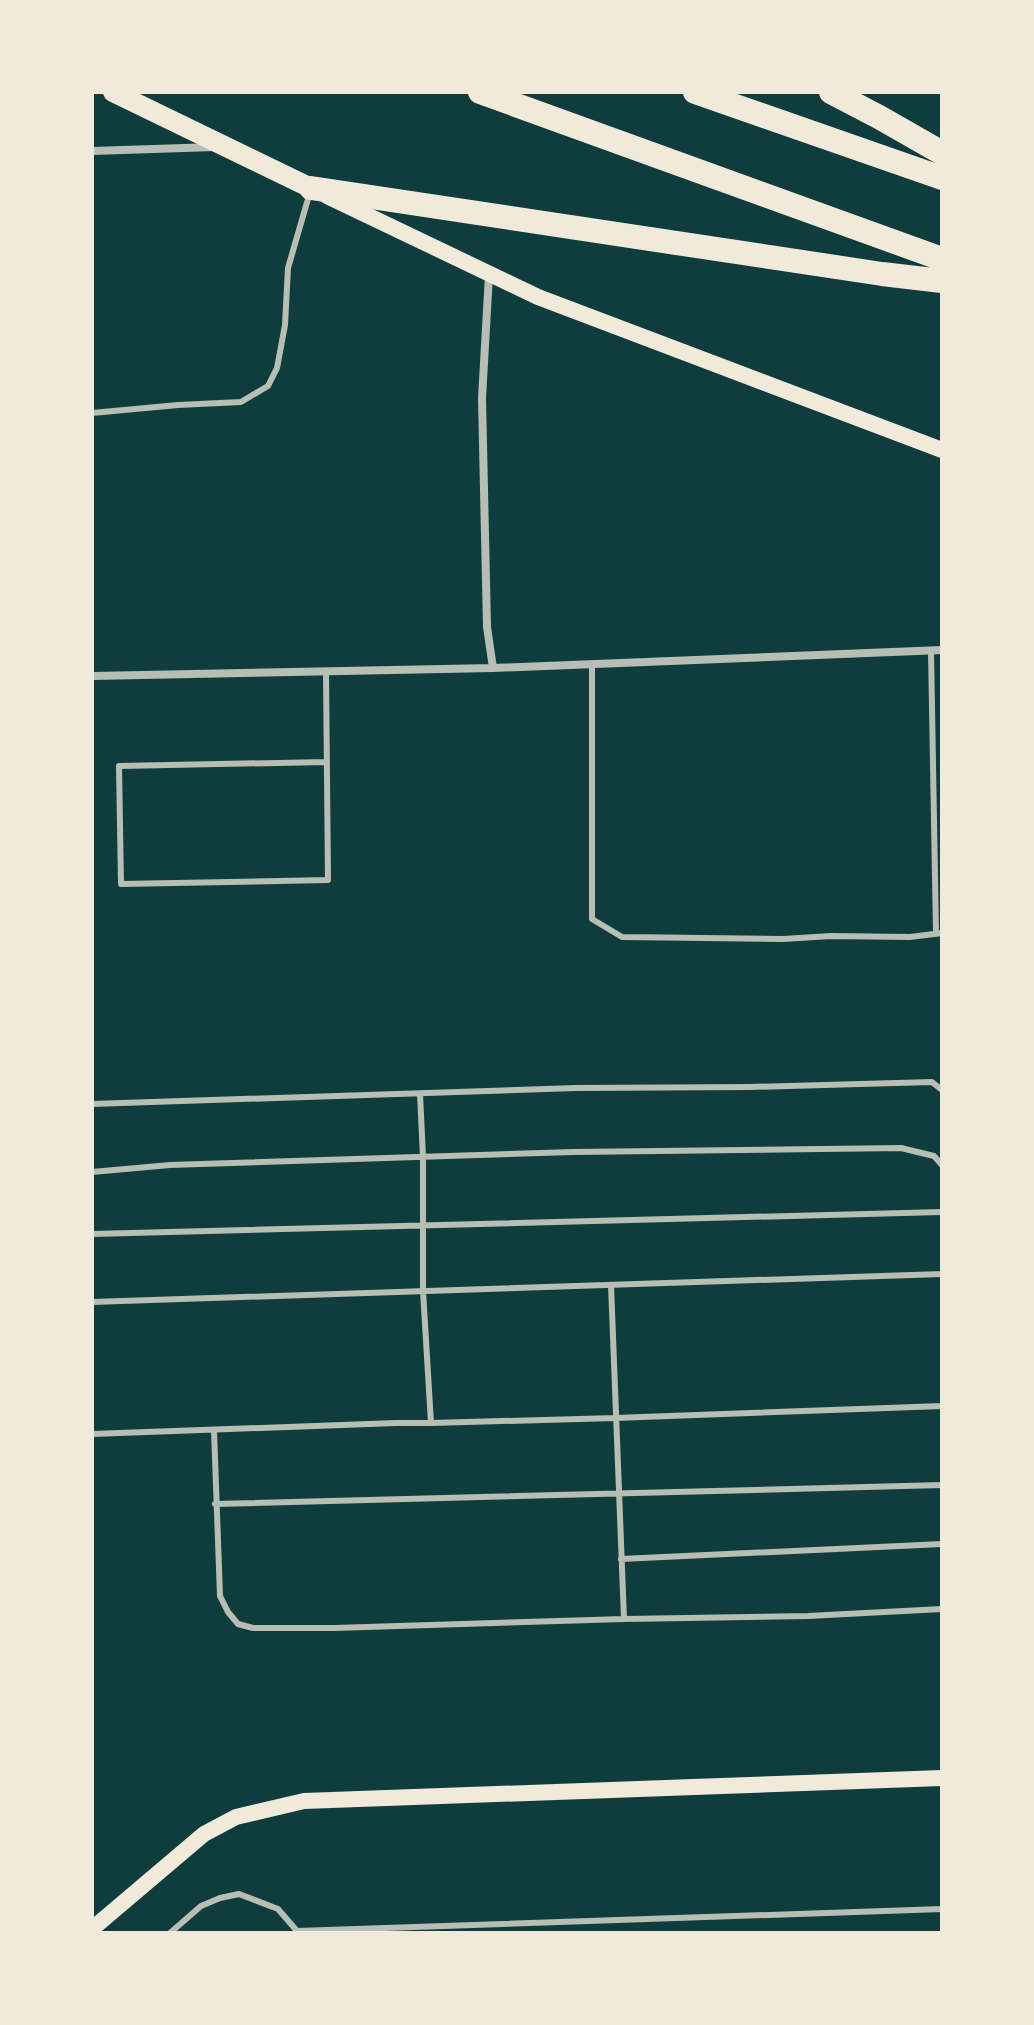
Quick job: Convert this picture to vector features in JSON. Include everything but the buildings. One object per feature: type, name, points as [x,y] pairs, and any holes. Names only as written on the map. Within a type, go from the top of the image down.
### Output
[{"type":"highway","points":[[480,92],[942,259]]},
{"type":"highway","points":[[695,92],[942,178]]},
{"type":"highway","points":[[831,92],[942,153]]},
{"type":"highway","points":[[311,188],[942,281]]},
{"type":"main road","points":[[113,92],[489,275],[553,303],[942,450]]},
{"type":"main road","points":[[94,1923],[204,1834],[236,1817],[304,1801],[942,1778]]},
{"type":"street","points":[[92,151],[224,147]]},
{"type":"street","points":[[489,275],[482,398],[487,627],[493,668]]},
{"type":"street","points":[[92,676],[493,668],[942,650]]},
{"type":"lane","points":[[92,413],[241,402],[268,386],[277,368],[285,325],[288,268],[311,188]]},
{"type":"lane","points":[[592,664],[592,919],[622,937],[910,937],[939,933],[931,651]]},
{"type":"lane","points":[[326,672],[328,880],[121,884],[119,766],[326,762]]},
{"type":"lane","points":[[92,1104],[576,1088],[932,1082],[942,1090]]},
{"type":"lane","points":[[420,1094],[423,1291],[431,1423]]},
{"type":"lane","points":[[92,1172],[170,1165],[573,1152],[901,1148],[934,1156],[942,1165]]},
{"type":"lane","points":[[92,1234],[942,1212]]},
{"type":"lane","points":[[92,1302],[942,1274]]},
{"type":"lane","points":[[611,1285],[624,1619]]},
{"type":"lane","points":[[92,1434],[942,1406]]},
{"type":"lane","points":[[214,1430],[220,1596],[238,1624],[253,1628],[808,1616],[942,1609]]},
{"type":"lane","points":[[215,1504],[942,1485]]},
{"type":"lane","points":[[621,1559],[942,1544]]},
{"type":"lane","points":[[170,1933],[201,1906],[239,1894],[278,1909],[297,1932],[942,1909]]}]
